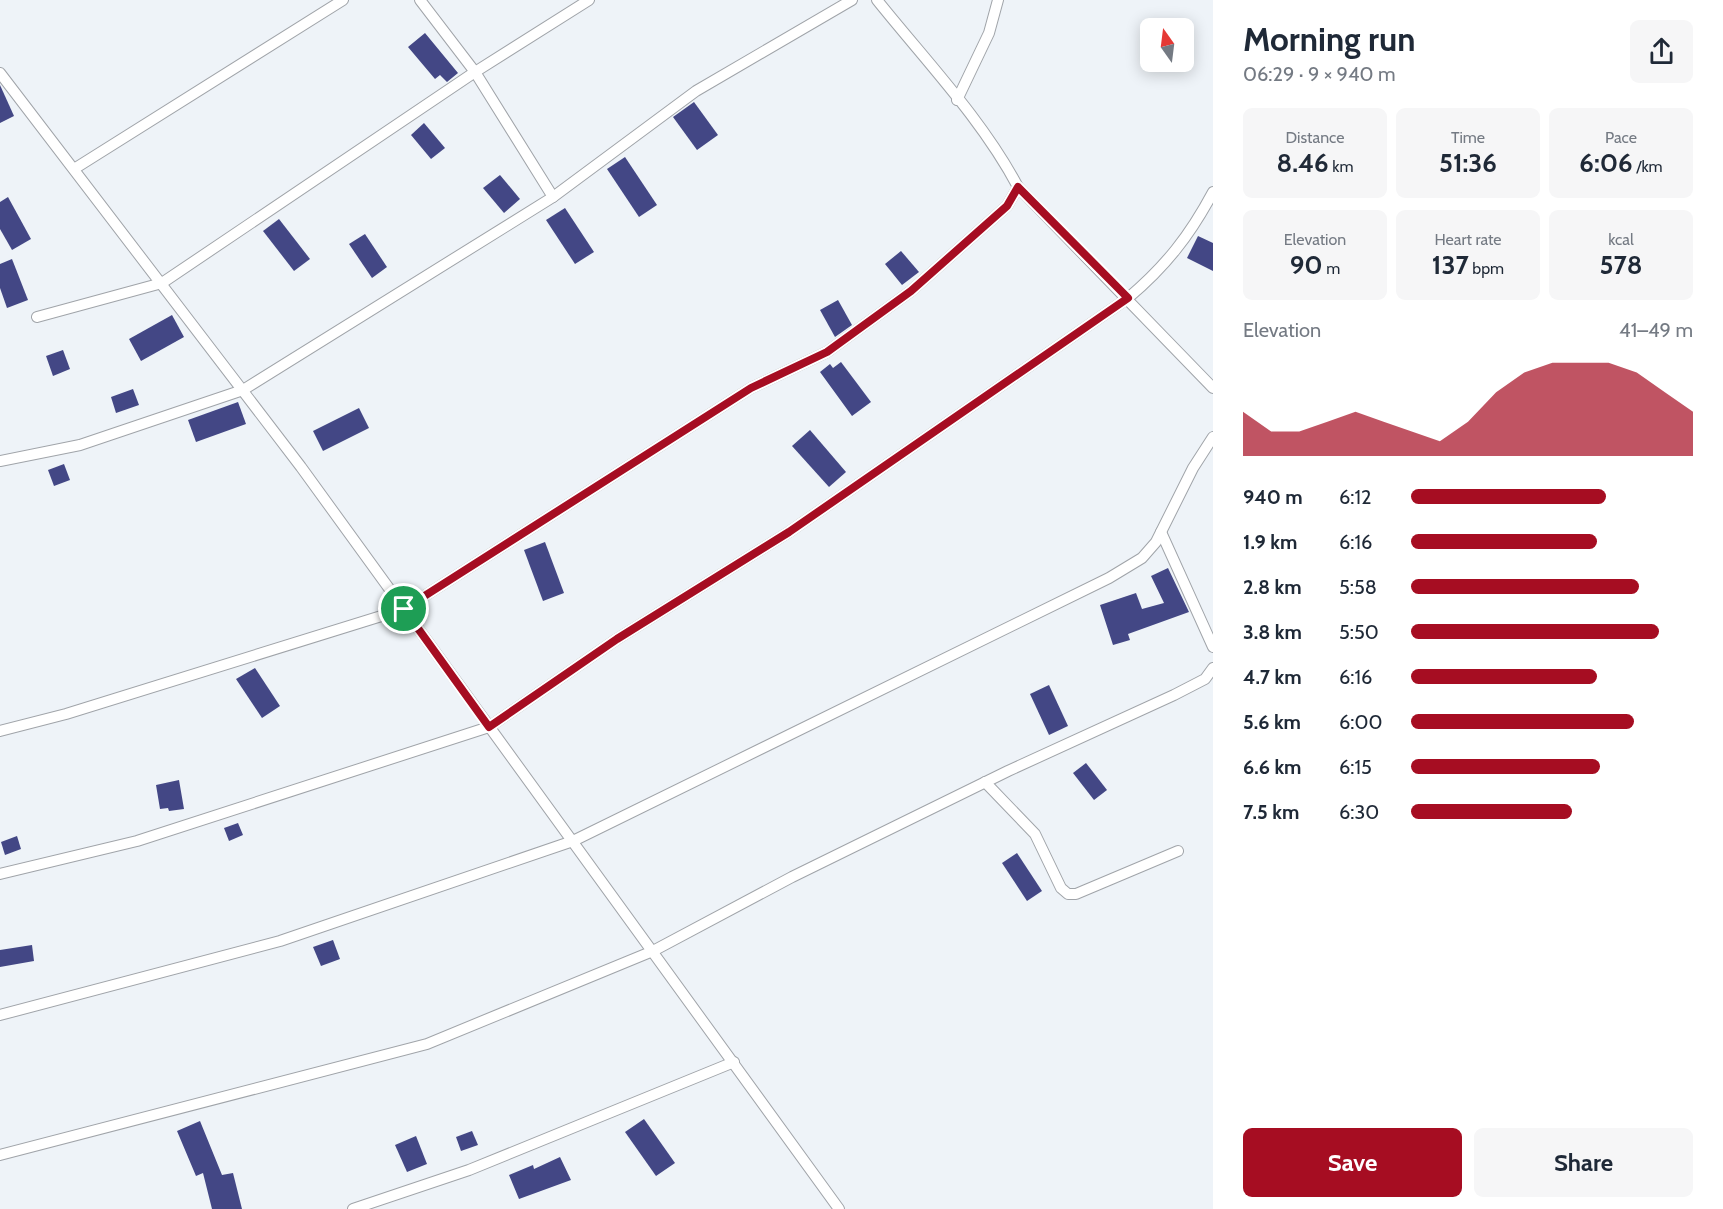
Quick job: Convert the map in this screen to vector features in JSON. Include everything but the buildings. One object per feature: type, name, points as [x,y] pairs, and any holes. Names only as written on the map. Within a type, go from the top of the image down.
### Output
[{"type":"street","points":[[74,169],[343,0]]},
{"type":"street","points":[[420,0],[475,72],[553,197]]},
{"type":"street","points":[[37,317],[162,284],[475,72],[589,0]]},
{"type":"street","points":[[0,461],[80,446],[243,390],[553,197],[696,91],[852,0]]},
{"type":"street","points":[[877,0],[1007,166],[1018,187],[1213,388]]},
{"type":"street","points":[[957,100],[989,33],[998,0]]},
{"type":"street","points":[[0,73],[243,390],[839,1209]]},
{"type":"street","points":[[0,731],[66,714],[404,609],[751,388],[827,352],[911,291],[1007,206],[1018,187]]},
{"type":"street","points":[[0,874],[137,841],[489,727],[617,639],[789,532],[1128,298],[1155,276],[1192,231],[1213,192]]},
{"type":"street","points":[[0,1015],[280,941],[573,841],[1108,578],[1142,558],[1161,532],[1193,468],[1213,437]]},
{"type":"street","points":[[1161,532],[1213,647]]},
{"type":"street","points":[[0,1155],[427,1044],[653,951],[792,877],[985,782],[1174,695],[1205,679],[1213,668]]},
{"type":"street","points":[[985,782],[1035,834],[1061,888],[1068,894],[1076,894],[1178,851]]},
{"type":"street","points":[[353,1209],[469,1170],[734,1062]]},
{"type":"route","points":[[1018,187],[1128,298],[789,532],[617,639],[489,727],[404,609],[592,492],[751,388],[827,352],[911,291],[1007,206],[1018,187]]}]
